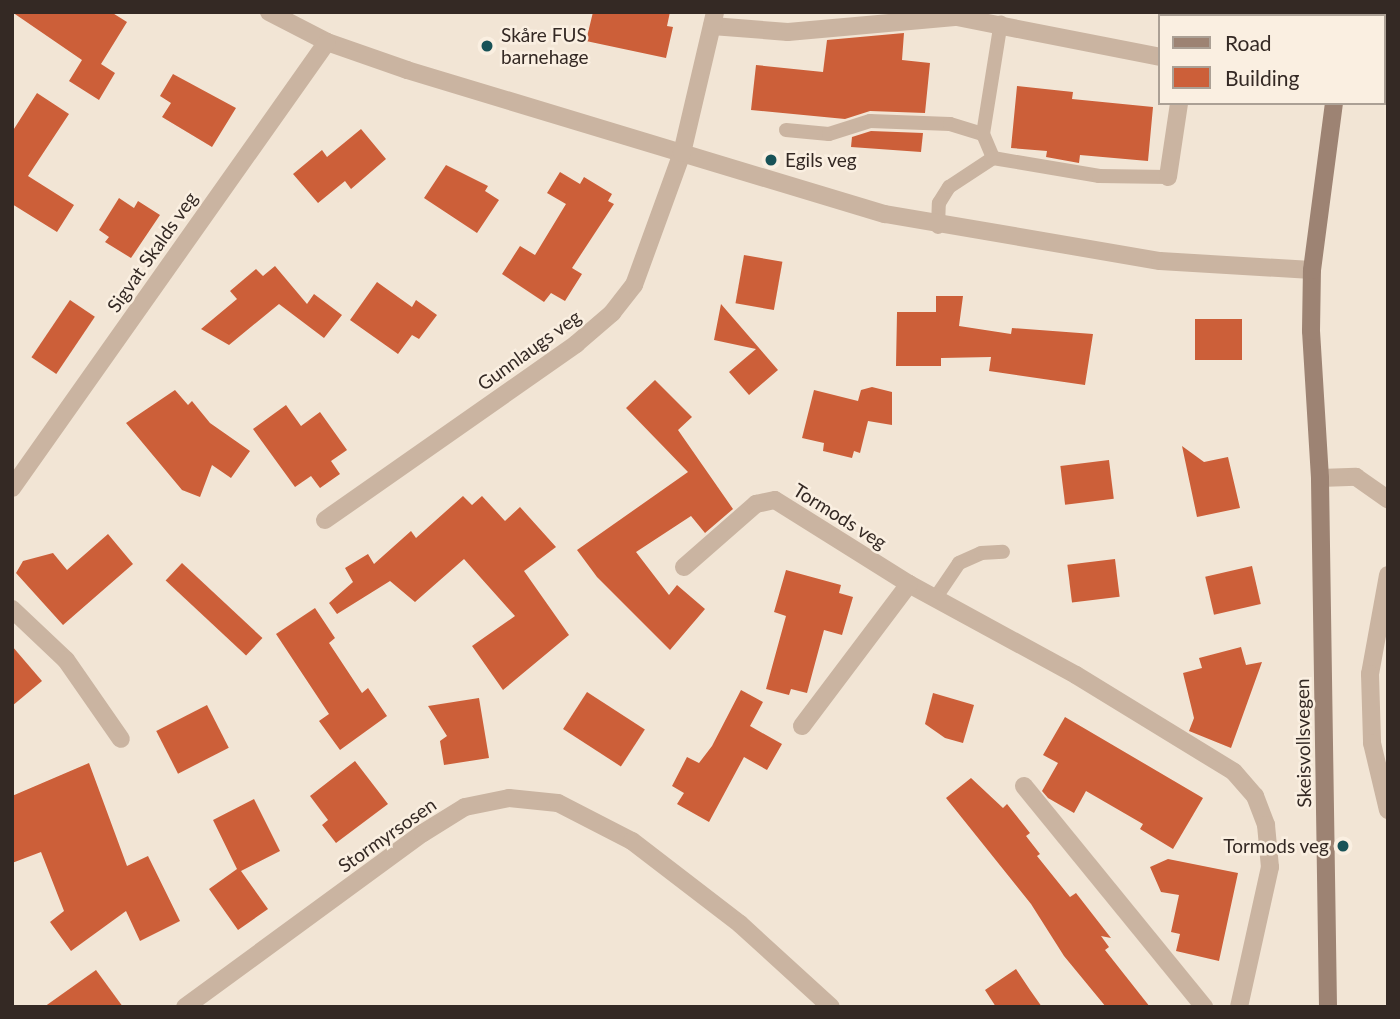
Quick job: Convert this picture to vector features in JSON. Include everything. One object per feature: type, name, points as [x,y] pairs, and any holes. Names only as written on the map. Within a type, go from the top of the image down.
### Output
[{"type":"main road","name":"Skeisvollsvegen","points":[[1328,1007],[1320,478],[1312,270],[1334,105]]},
{"type":"street","points":[[269,12],[327,42],[682,153],[938,227],[1160,261],[1312,270]]},
{"type":"street","points":[[714,19],[788,32],[957,16],[1001,22],[1158,57]]},
{"type":"street","name":"Gunnlaugs veg","points":[[325,520],[576,344],[612,313],[634,285],[651,246],[682,153],[714,19]]},
{"type":"street","name":"Sigvat Skalds veg","points":[[12,488],[327,42]]},
{"type":"street","points":[[1168,177],[1180,105]]},
{"type":"street","points":[[1320,478],[1356,477],[1388,499]]},
{"type":"street","name":"Tormods veg","points":[[684,567],[756,504],[775,500],[909,584],[1179,735],[1234,772],[1255,796],[1266,825],[1270,867],[1240,1007]]},
{"type":"street","points":[[1388,575],[1370,674],[1372,743],[1388,810]]},
{"type":"street","points":[[802,726],[909,584]]},
{"type":"street","points":[[12,609],[66,660],[121,739]]},
{"type":"street","points":[[1024,786],[1204,1007]]},
{"type":"street","name":"Stormyrsosen","points":[[185,1007],[423,833],[465,807],[509,798],[558,803],[632,841],[740,924],[831,1007]]},
{"type":"lane","points":[[993,158],[983,134],[1001,22]]},
{"type":"lane","points":[[786,130],[829,134],[870,121],[916,121],[983,134]]},
{"type":"lane","points":[[938,227],[939,203],[949,187],[993,158],[1100,176],[1168,177]]},
{"type":"lane","points":[[936,597],[959,562],[981,553],[1003,552]]},
{"type":"building","points":[[12,12],[111,12],[127,22],[101,64],[115,73],[99,100],[69,81],[82,60]]},
{"type":"building","points":[[593,12],[670,12],[667,26],[673,27],[666,58],[586,41]]},
{"type":"building","points":[[904,33],[902,60],[930,63],[925,113],[870,111],[845,119],[751,110],[756,65],[823,72],[827,40]]},
{"type":"building","points":[[173,74],[236,108],[212,147],[162,117],[171,103],[160,96]]},
{"type":"building","points":[[1017,86],[1073,92],[1072,99],[1153,107],[1148,161],[1080,155],[1079,163],[1046,157],[1047,151],[1011,148]]},
{"type":"building","points":[[37,93],[69,114],[28,176],[74,205],[57,232],[12,204],[12,132]]},
{"type":"building","points":[[361,129],[386,159],[351,189],[345,181],[318,203],[293,174],[322,150],[327,157]]},
{"type":"building","points":[[871,131],[923,133],[921,152],[851,147],[852,137]]},
{"type":"building","points":[[446,165],[488,186],[485,191],[499,200],[477,233],[424,198]]},
{"type":"building","points":[[560,172],[580,184],[584,177],[612,194],[608,201],[614,204],[572,268],[582,274],[565,301],[551,293],[544,302],[502,274],[520,246],[535,255],[566,204],[547,193]]},
{"type":"building","points":[[119,198],[134,208],[138,201],[160,215],[131,258],[105,242],[109,237],[99,230]]},
{"type":"building","points":[[744,255],[782,262],[774,310],[735,303]]},
{"type":"building","points":[[275,266],[307,304],[314,294],[342,315],[324,338],[279,304],[229,345],[201,329],[237,299],[230,291],[256,269],[263,276]]},
{"type":"building","points":[[377,282],[412,307],[416,300],[437,315],[419,339],[412,335],[398,354],[350,320]]},
{"type":"building","points":[[936,296],[963,296],[959,326],[1011,334],[1012,328],[1093,334],[1085,385],[989,371],[991,357],[941,358],[941,366],[896,366],[897,312],[936,312]]},
{"type":"building","points":[[70,300],[95,317],[56,374],[31,357]]},
{"type":"building","points":[[721,304],[778,370],[749,395],[729,372],[756,349],[714,340]]},
{"type":"building","points":[[1195,319],[1242,319],[1242,360],[1195,360]]},
{"type":"building","points":[[655,380],[692,417],[678,430],[733,509],[705,533],[691,516],[636,552],[669,595],[677,585],[705,609],[670,650],[597,577],[577,550],[688,472],[626,408]]},
{"type":"building","points":[[872,387],[892,392],[892,425],[868,421],[860,453],[854,451],[852,458],[823,451],[824,443],[802,438],[814,390],[858,401],[861,390]]},
{"type":"building","points":[[175,390],[188,405],[192,401],[210,423],[250,451],[231,478],[212,465],[200,497],[182,490],[126,423]]},
{"type":"building","points":[[286,405],[301,426],[320,412],[347,450],[331,461],[340,474],[320,488],[311,476],[295,487],[253,429]]},
{"type":"building","points":[[1182,446],[1204,462],[1228,457],[1240,508],[1197,517]]},
{"type":"building","points":[[1109,460],[1114,499],[1065,505],[1060,466]]},
{"type":"building","points":[[463,496],[472,505],[482,496],[505,521],[520,507],[556,547],[524,571],[569,635],[503,690],[472,646],[515,616],[464,559],[415,602],[390,581],[337,614],[329,603],[353,582],[345,568],[368,554],[374,564],[411,531],[416,538]]},
{"type":"building","points":[[108,534],[133,564],[63,625],[16,573],[23,561],[53,553],[67,570]]},
{"type":"building","points":[[1115,559],[1120,597],[1072,603],[1067,565]]},
{"type":"building","points":[[182,563],[262,638],[246,656],[166,581]]},
{"type":"building","points":[[1252,566],[1261,604],[1214,615],[1205,577]]},
{"type":"building","points":[[786,570],[841,585],[839,593],[853,597],[842,635],[824,630],[807,693],[791,689],[789,695],[766,689],[786,616],[774,612]]},
{"type":"building","points":[[315,608],[335,638],[329,643],[362,693],[368,688],[387,716],[340,750],[319,721],[329,714],[276,634]]},
{"type":"building","points":[[12,646],[42,681],[12,706]]},
{"type":"building","points":[[1241,647],[1246,665],[1262,662],[1231,748],[1189,731],[1194,718],[1183,673],[1202,668],[1199,658]]},
{"type":"building","points":[[741,690],[763,702],[750,726],[782,744],[767,770],[744,757],[709,822],[677,804],[684,793],[672,786],[687,757],[699,763],[712,746]]},
{"type":"building","points":[[587,692],[645,730],[621,766],[563,729]]},
{"type":"building","points":[[933,693],[974,705],[963,743],[945,738],[925,724]]},
{"type":"building","points":[[479,698],[489,758],[444,765],[440,741],[447,736],[428,706]]},
{"type":"building","points":[[207,705],[229,748],[178,774],[156,731]]},
{"type":"building","points":[[1065,717],[1203,798],[1173,849],[1140,829],[1143,824],[1086,791],[1074,813],[1048,798],[1042,791],[1058,763],[1043,755]]},
{"type":"building","points":[[355,761],[388,804],[336,843],[322,825],[328,820],[310,796]]},
{"type":"building","points":[[89,763],[127,866],[148,856],[180,921],[140,941],[126,911],[71,951],[50,922],[64,911],[41,852],[12,863],[12,796]]},
{"type":"building","points":[[971,778],[1003,808],[1007,804],[1030,833],[1026,836],[1040,854],[1037,856],[1070,897],[1076,893],[1111,938],[1101,936],[1109,947],[1105,950],[1150,1007],[1106,1007],[1064,956],[1031,904],[946,798]]},
{"type":"building","points":[[254,799],[280,851],[241,871],[268,909],[238,930],[209,889],[237,869],[213,820]]},
{"type":"building","points":[[1168,859],[1238,873],[1219,961],[1176,951],[1180,934],[1171,932],[1179,895],[1161,892],[1150,867]]},
{"type":"building","points":[[1016,969],[1042,1007],[996,1007],[985,990]]},
{"type":"building","points":[[96,970],[123,1007],[44,1007]]},
{"type":"place","name":"Skåre FUS barnehage","points":[[487,46]]},
{"type":"place","name":"Egils veg","points":[[771,160]]},
{"type":"place","name":"Tormods veg","points":[[1343,846]]}]
